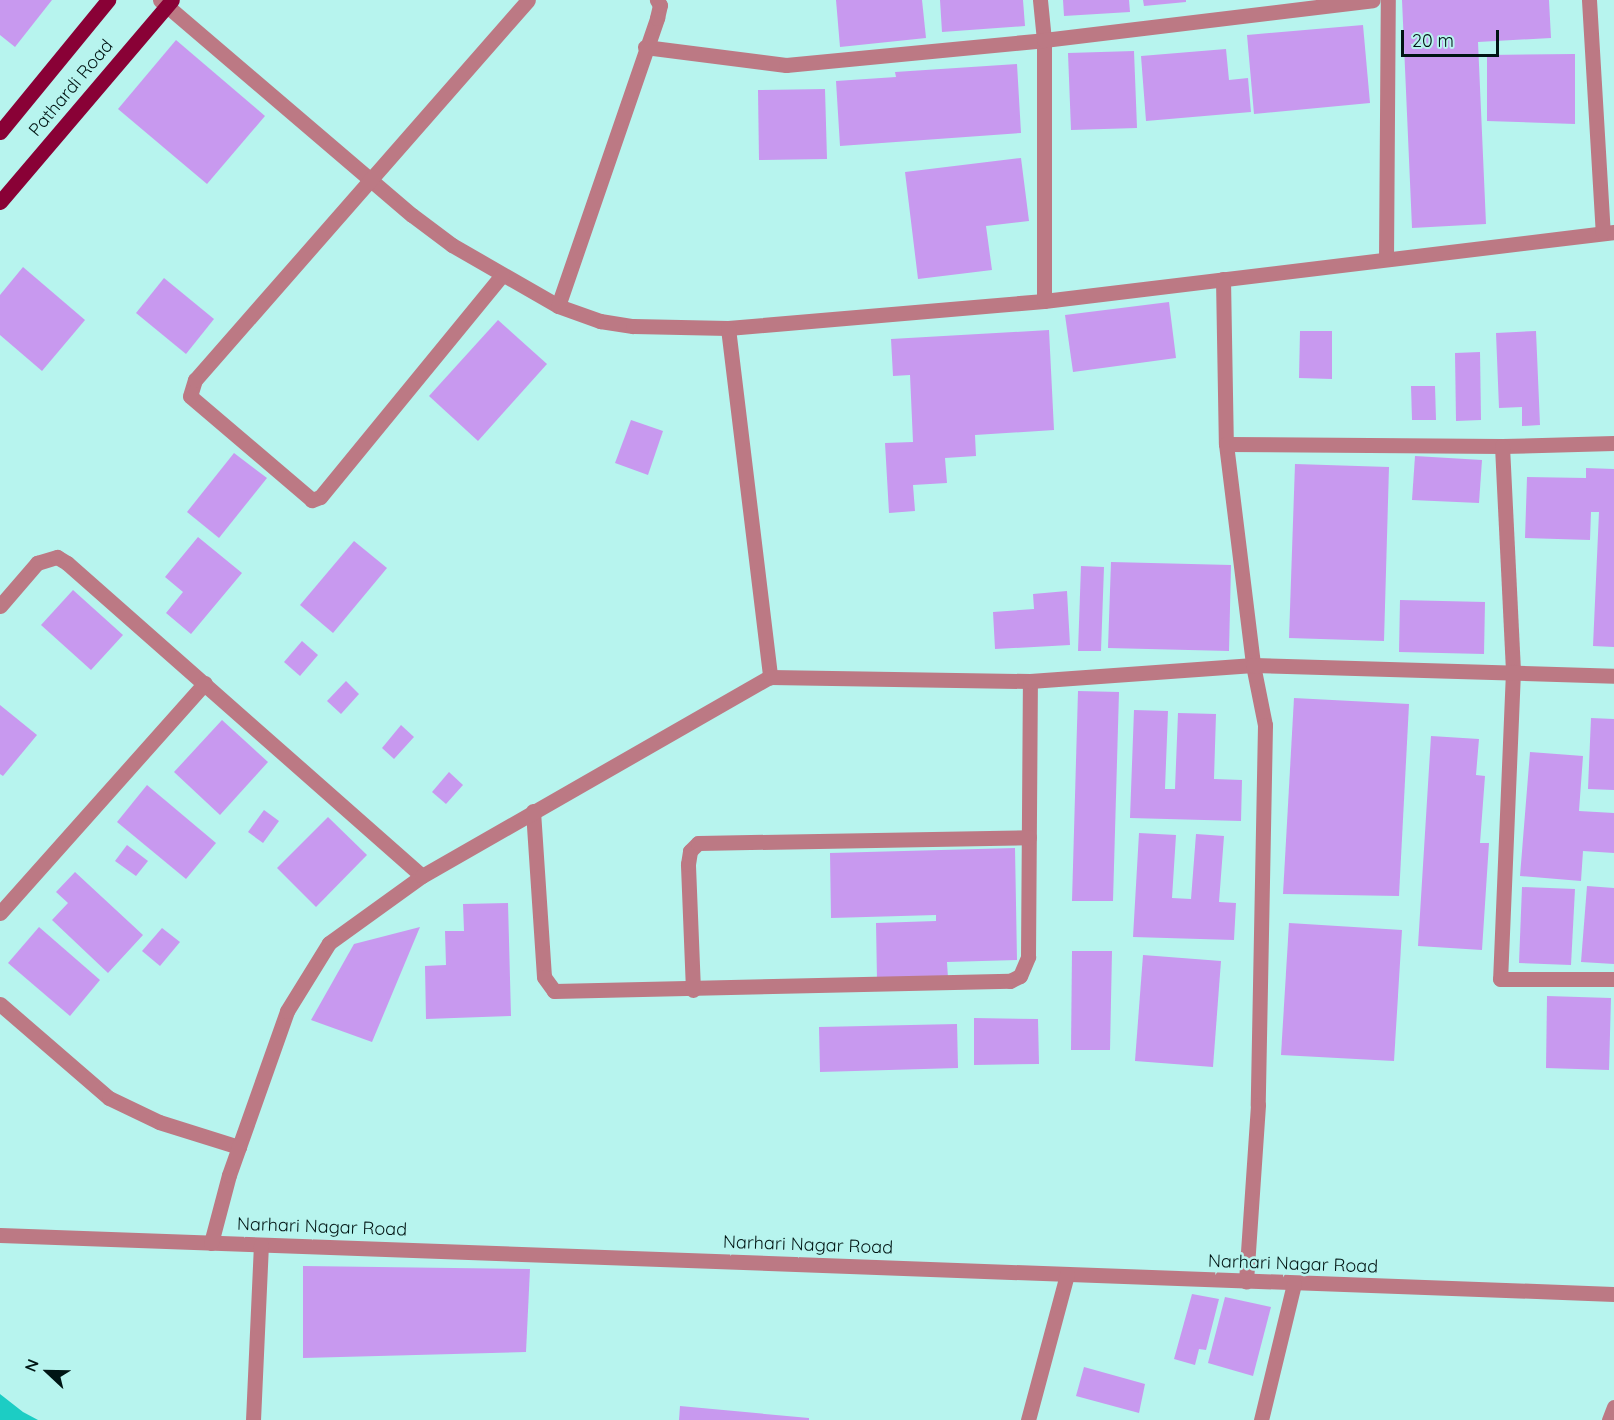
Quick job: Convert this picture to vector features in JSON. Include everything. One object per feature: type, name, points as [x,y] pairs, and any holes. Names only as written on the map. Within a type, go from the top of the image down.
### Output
[{"type":"main road","points":[[0,132],[108,0]]},
{"type":"main road","name":"Pathardi Road","points":[[0,201],[166,2]]},
{"type":"street","points":[[502,275],[320,497],[312,500],[304,497],[193,402],[189,390],[528,0]]},
{"type":"street","points":[[558,306],[645,47],[657,18],[657,0]]},
{"type":"street","points":[[1040,0],[1044,40],[1044,301]]},
{"type":"street","points":[[645,47],[786,65],[1044,40],[1373,0]]},
{"type":"street","points":[[1386,259],[1388,0]]},
{"type":"street","points":[[166,2],[412,215],[502,275],[558,306],[600,321],[633,327],[728,328],[1044,301],[1609,233],[1589,0]]},
{"type":"street","points":[[1223,279],[1226,444],[1253,665],[1265,725],[1258,1105],[1246,1282]]},
{"type":"street","points":[[728,328],[770,677]]},
{"type":"street","points":[[1226,444],[1502,446],[1614,443]]},
{"type":"street","points":[[1502,446],[1512,671],[1500,979],[1614,979]]},
{"type":"street","points":[[0,606],[37,563],[57,557],[206,682],[422,876]]},
{"type":"street","points":[[212,1243],[239,1147],[275,1041],[304,978],[329,943],[422,876],[770,677],[1030,681],[1253,665],[1512,671],[1614,676]]},
{"type":"street","points":[[533,811],[548,986],[565,994],[1010,981],[1020,976],[1028,957],[1030,681]]},
{"type":"street","points":[[0,913],[206,682]]},
{"type":"street","points":[[693,990],[688,864],[690,851],[698,843],[1029,837]]},
{"type":"street","points":[[0,1004],[109,1098],[159,1122],[239,1147]]},
{"type":"street","name":"Narhari Nagar Road","points":[[0,1235],[1614,1294]]},
{"type":"street","points":[[253,1420],[261,1245]]},
{"type":"street","points":[[1028,1420],[1067,1274]]},
{"type":"street","points":[[1261,1420],[1294,1284]]},
{"type":"street","points":[[1609,1420],[1614,1407]]},
{"type":"water","points":[[0,1394],[23,1412],[38,1420],[0,1420]]},
{"type":"building","points":[[0,0],[52,0],[15,47],[0,35]]},
{"type":"building","points":[[836,0],[922,0],[926,38],[840,47]]},
{"type":"building","points":[[940,0],[1023,0],[1025,26],[942,32]]},
{"type":"building","points":[[1063,0],[1129,0],[1130,12],[1064,16]]},
{"type":"building","points":[[1143,0],[1186,0],[1186,2],[1144,6]]},
{"type":"building","points":[[1402,0],[1549,0],[1551,38],[1478,42],[1486,224],[1412,228]]},
{"type":"building","points":[[1363,25],[1370,103],[1254,114],[1247,35]]},
{"type":"building","points":[[176,40],[265,116],[207,184],[118,109]]},
{"type":"building","points":[[1226,49],[1229,80],[1248,78],[1251,112],[1146,121],[1141,56]]},
{"type":"building","points":[[1134,51],[1137,128],[1071,130],[1068,53]]},
{"type":"building","points":[[1575,54],[1575,124],[1487,121],[1487,55]]},
{"type":"building","points":[[1017,64],[1021,133],[840,146],[836,81],[896,77],[895,72]]},
{"type":"building","points":[[825,89],[827,159],[759,160],[758,90]]},
{"type":"building","points":[[1021,158],[1029,221],[986,226],[992,270],[918,279],[905,172]]},
{"type":"building","points":[[23,267],[85,320],[42,371],[0,335],[0,295]]},
{"type":"building","points":[[164,278],[214,319],[186,354],[136,313]]},
{"type":"building","points":[[1169,302],[1176,358],[1073,372],[1065,315]]},
{"type":"building","points":[[498,320],[547,364],[478,441],[429,396]]},
{"type":"building","points":[[1049,330],[1054,430],[975,435],[976,456],[945,458],[947,483],[913,485],[915,511],[889,513],[885,443],[913,442],[910,375],[893,376],[891,339]]},
{"type":"building","points":[[1300,331],[1332,331],[1332,379],[1299,378]]},
{"type":"building","points":[[1536,331],[1540,425],[1522,426],[1522,407],[1499,408],[1496,333]]},
{"type":"building","points":[[1480,352],[1481,420],[1456,421],[1455,353]]},
{"type":"building","points":[[1411,386],[1435,386],[1436,420],[1412,420]]},
{"type":"building","points":[[631,420],[663,431],[648,475],[615,463]]},
{"type":"building","points":[[234,453],[267,478],[219,538],[187,512]]},
{"type":"building","points":[[1415,456],[1482,460],[1479,503],[1412,500]]},
{"type":"building","points":[[1295,464],[1389,467],[1384,641],[1289,638]]},
{"type":"building","points":[[1586,468],[1614,469],[1614,647],[1593,646],[1599,512],[1591,512],[1590,540],[1525,538],[1527,477],[1586,478]]},
{"type":"building","points":[[198,537],[242,573],[191,634],[166,613],[183,592],[165,577]]},
{"type":"building","points":[[354,541],[387,568],[333,633],[300,605]]},
{"type":"building","points":[[1111,562],[1231,565],[1229,651],[1108,648]]},
{"type":"building","points":[[1081,566],[1104,567],[1101,651],[1078,651]]},
{"type":"building","points":[[73,590],[123,635],[91,670],[41,625]]},
{"type":"building","points":[[1067,591],[1070,645],[995,649],[993,612],[1034,609],[1033,594]]},
{"type":"building","points":[[1400,600],[1485,602],[1484,654],[1399,652]]},
{"type":"building","points":[[302,641],[318,655],[300,676],[284,662]]},
{"type":"building","points":[[346,681],[359,694],[341,714],[327,701]]},
{"type":"building","points":[[1078,691],[1119,692],[1113,901],[1072,901]]},
{"type":"building","points":[[1294,698],[1409,704],[1399,896],[1283,894]]},
{"type":"building","points":[[0,705],[37,735],[3,776],[0,774]]},
{"type":"building","points":[[1134,710],[1168,711],[1165,789],[1175,789],[1178,713],[1216,714],[1214,779],[1242,780],[1241,821],[1130,818]]},
{"type":"building","points":[[1591,718],[1614,719],[1614,790],[1588,789]]},
{"type":"building","points":[[222,720],[268,762],[220,815],[174,772]]},
{"type":"building","points":[[401,725],[414,737],[394,759],[382,748]]},
{"type":"building","points":[[1431,736],[1479,739],[1476,775],[1485,776],[1480,843],[1489,843],[1482,950],[1418,946]]},
{"type":"building","points":[[1530,752],[1583,756],[1579,811],[1614,813],[1614,853],[1583,851],[1581,881],[1520,876]]},
{"type":"building","points":[[449,772],[463,785],[446,804],[432,792]]},
{"type":"building","points":[[147,785],[216,843],[186,879],[117,822]]},
{"type":"building","points":[[264,810],[279,821],[263,843],[248,832]]},
{"type":"building","points":[[328,817],[367,855],[316,907],[277,868]]},
{"type":"building","points":[[1139,833],[1176,835],[1172,898],[1191,899],[1196,834],[1224,836],[1219,902],[1236,903],[1234,940],[1133,937]]},
{"type":"building","points":[[127,845],[148,861],[136,876],[115,861]]},
{"type":"building","points":[[1015,848],[1017,960],[947,962],[948,978],[877,980],[876,923],[936,921],[936,915],[831,918],[830,853]]},
{"type":"building","points":[[75,872],[143,935],[108,973],[52,920],[68,903],[56,892]]},
{"type":"building","points":[[1587,886],[1614,888],[1614,964],[1581,962]]},
{"type":"building","points":[[1522,887],[1575,889],[1571,965],[1519,963]]},
{"type":"building","points":[[508,903],[511,1016],[426,1019],[425,966],[446,965],[445,931],[464,931],[463,904]]},
{"type":"building","points":[[1289,923],[1402,930],[1394,1061],[1281,1055]]},
{"type":"building","points":[[39,927],[100,980],[70,1016],[8,963]]},
{"type":"building","points":[[420,927],[372,1042],[311,1020],[354,944]]},
{"type":"building","points":[[162,928],[180,942],[160,966],[142,951]]},
{"type":"building","points":[[1072,951],[1112,951],[1110,1050],[1071,1050]]},
{"type":"building","points":[[1143,955],[1221,961],[1213,1067],[1135,1061]]},
{"type":"building","points":[[1547,996],[1611,998],[1609,1070],[1546,1068]]},
{"type":"building","points":[[974,1018],[1038,1019],[1039,1064],[974,1065]]},
{"type":"building","points":[[957,1024],[958,1068],[820,1072],[819,1027]]},
{"type":"building","points":[[303,1266],[530,1269],[526,1352],[303,1358]]},
{"type":"building","points":[[1192,1294],[1219,1299],[1206,1350],[1199,1349],[1195,1365],[1174,1359]]},
{"type":"building","points":[[1225,1297],[1271,1307],[1253,1376],[1208,1363]]},
{"type":"building","points":[[1084,1367],[1145,1384],[1139,1413],[1076,1396]]},
{"type":"building","points":[[680,1406],[809,1418],[809,1420],[679,1420]]}]
